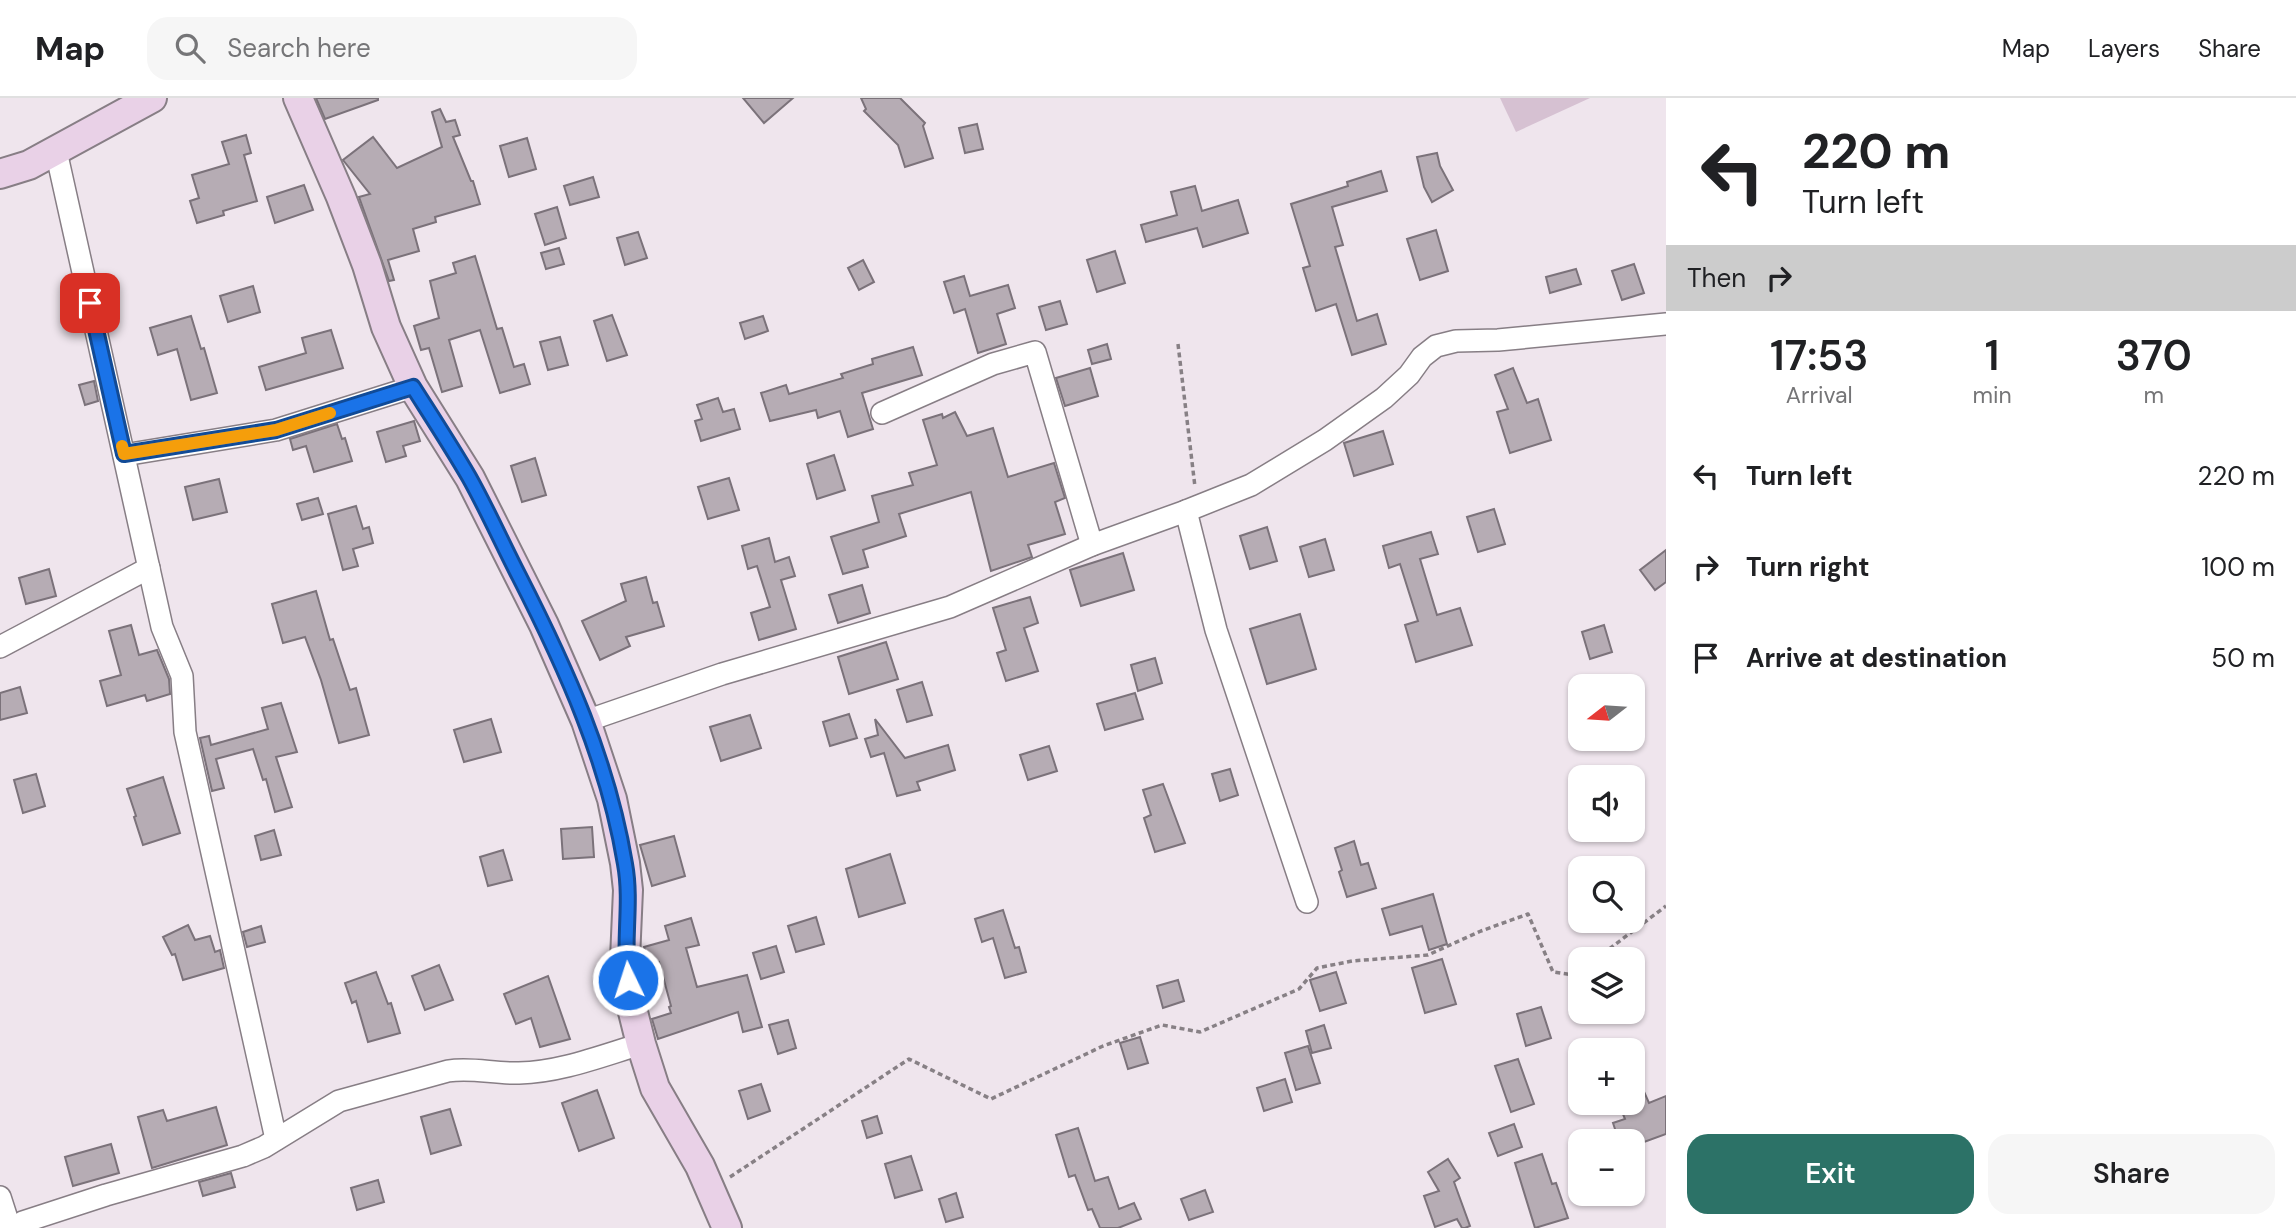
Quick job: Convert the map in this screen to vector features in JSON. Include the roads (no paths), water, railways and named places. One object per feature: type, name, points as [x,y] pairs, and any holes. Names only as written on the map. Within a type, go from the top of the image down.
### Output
[{"type":"street","points":[[0,174],[29,165],[56,152],[152,98]]},
{"type":"street","points":[[298,98],[341,197],[367,265],[386,327],[413,387],[470,478],[544,625],[586,721],[612,799],[625,863],[628,890],[625,959],[630,1000],[641,1044],[655,1087],[694,1155],[727,1228]]},
{"type":"street","points":[[56,152],[162,627],[182,676],[185,732],[276,1139]]},
{"type":"street","points":[[586,721],[722,674],[950,607],[1092,545],[1251,485],[1325,440],[1384,397],[1436,346],[1456,341],[1498,341],[1666,324]]},
{"type":"street","points":[[882,413],[993,364],[1035,352],[1092,545]]},
{"type":"street","points":[[124,454],[276,430],[413,387]]},
{"type":"street","points":[[1191,509],[1216,630],[1307,902]]},
{"type":"street","points":[[0,647],[149,568]]},
{"type":"street","points":[[0,1197],[12,1228],[106,1195],[243,1156],[339,1101],[466,1068],[515,1073],[549,1071],[641,1044]]}]
